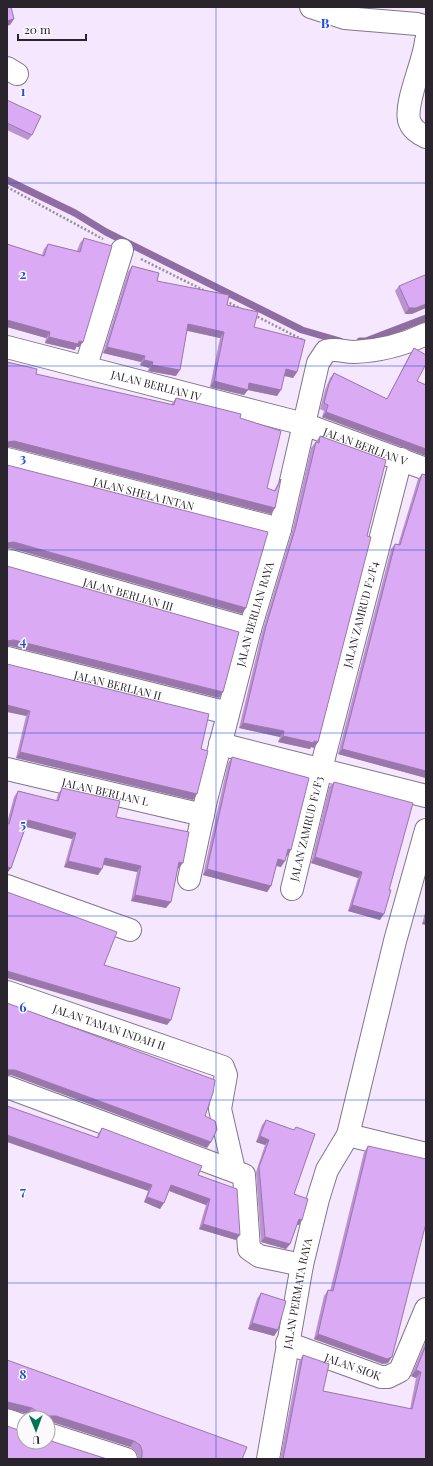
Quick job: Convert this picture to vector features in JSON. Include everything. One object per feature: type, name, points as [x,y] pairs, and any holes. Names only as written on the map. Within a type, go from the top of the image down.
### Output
[{"type":"street","points":[[311,7],[345,18],[417,24],[424,26],[426,31]]},
{"type":"street","points":[[426,41],[410,103],[409,119],[415,130],[426,137]]},
{"type":"street","points":[[86,366],[122,250]]},
{"type":"street","points":[[326,351],[336,349],[351,352],[373,351],[406,343],[426,334]]},
{"type":"street","name":"JALAN BERLIAN IV","points":[[7,347],[86,366],[304,424]]},
{"type":"street","name":"JALAN BERLIAN RAYA","points":[[189,879],[220,744],[250,629],[280,529],[318,363],[326,351]]},
{"type":"street","name":"JALAN BERLIAN V","points":[[304,424],[426,469]]},
{"type":"street","name":"JALAN SHELA INTAN","points":[[7,459],[280,529]]},
{"type":"street","name":"JALAN ZAMRUD F2/F4","points":[[321,769],[401,459]]},
{"type":"street","name":"JALAN BERLIAN III","points":[[7,560],[250,629]]},
{"type":"street","name":"JALAN BERLIAN II","points":[[7,658],[228,714]]},
{"type":"street","points":[[220,744],[426,796]]},
{"type":"street","name":"JALAN BERLIAN L","points":[[7,768],[203,814]]},
{"type":"street","name":"JALAN ZAMRUD F1/F3","points":[[292,889],[321,769]]},
{"type":"street","name":"JALAN PERMATA RAYA","points":[[268,1459],[302,1264],[327,1170],[348,1135],[395,941],[426,830]]},
{"type":"street","points":[[7,886],[130,930]]},
{"type":"street","name":"JALAN TAMAN INDAH II","points":[[7,992],[211,1061],[223,1067],[226,1075],[220,1109],[234,1170]]},
{"type":"street","points":[[7,1087],[234,1170],[244,1175],[250,1249],[259,1256],[302,1264]]},
{"type":"street","points":[[348,1135],[426,1154]]},
{"type":"street","name":"JALAN SIOK","points":[[287,1344],[381,1377],[388,1377],[400,1371],[426,1309]]},
{"type":"street","points":[[56,1437],[126,1459]]},
{"type":"path","points":[[7,187],[122,250],[214,295]]},
{"type":"path","points":[[221,299],[242,309]]},
{"type":"path","points":[[249,313],[326,351]]},
{"type":"building","points":[[7,7],[11,7],[14,19],[7,21]]},
{"type":"building","points":[[7,100],[41,116],[32,135],[7,123]]},
{"type":"building","points":[[84,238],[112,246],[83,342],[79,341],[78,344],[49,337],[50,332],[7,320],[7,244],[44,256],[48,244],[80,252]]},
{"type":"building","points":[[132,266],[159,273],[157,281],[229,295],[227,305],[258,312],[254,327],[305,340],[297,372],[286,369],[281,390],[249,383],[248,390],[214,381],[224,332],[188,324],[180,370],[152,365],[153,362],[144,360],[145,356],[107,347]]},
{"type":"building","points":[[425,275],[426,304],[416,308],[409,308],[399,286]]},
{"type":"building","points":[[414,348],[426,355],[426,364],[417,381],[426,385],[426,449],[326,412],[328,405],[324,403],[329,384],[334,373],[387,399]]},
{"type":"building","points":[[7,362],[37,369],[36,374],[174,405],[176,398],[241,414],[240,418],[281,431],[267,488],[275,491],[281,479],[275,508],[14,441],[7,442]]},
{"type":"building","points":[[320,436],[386,460],[367,536],[371,537],[318,742],[314,741],[314,743],[283,736],[284,731],[243,723],[266,626],[296,526],[316,442],[319,443]]},
{"type":"building","points":[[7,465],[268,532],[246,608],[14,542],[7,543]]},
{"type":"building","points":[[422,474],[426,475],[426,771],[342,749],[395,544],[400,545]]},
{"type":"building","points":[[7,566],[239,632],[223,692],[14,640],[7,641]]},
{"type":"building","points":[[7,664],[209,714],[201,749],[208,751],[197,794],[20,752],[30,711],[7,705]]},
{"type":"building","points":[[232,757],[309,778],[291,850],[288,849],[285,861],[278,859],[271,886],[207,869]]},
{"type":"building","points":[[334,782],[413,803],[389,890],[391,890],[384,914],[352,905],[362,872],[315,857]]},
{"type":"building","points":[[62,788],[120,801],[116,817],[189,832],[183,863],[179,862],[171,902],[135,895],[141,866],[105,858],[102,869],[68,861],[76,833],[28,820],[11,868],[7,867],[7,823],[9,824],[18,791],[58,801]]},
{"type":"building","points":[[7,892],[117,932],[104,965],[180,988],[171,1020],[7,971]]},
{"type":"building","points":[[7,1003],[215,1080],[213,1093],[205,1116],[215,1121],[217,1129],[211,1142],[15,1070],[7,1070]]},
{"type":"building","points":[[7,1106],[98,1138],[102,1128],[202,1166],[198,1175],[237,1189],[240,1235],[203,1224],[210,1199],[171,1185],[164,1203],[147,1197],[152,1185],[7,1135]]},
{"type":"building","points":[[266,1120],[294,1130],[296,1127],[315,1134],[294,1194],[308,1199],[302,1220],[299,1219],[290,1244],[265,1237],[259,1167],[269,1140],[260,1136]]},
{"type":"building","points":[[368,1146],[426,1159],[426,1223],[392,1357],[387,1359],[318,1334],[328,1290],[333,1291]]},
{"type":"building","points":[[261,1293],[286,1301],[278,1330],[252,1323]]},
{"type":"building","points":[[426,1345],[426,1459],[283,1459],[303,1355],[329,1364],[323,1391],[412,1409],[421,1372],[416,1370]]},
{"type":"building","points":[[7,1360],[247,1447],[242,1459],[141,1459],[142,1450],[140,1445],[134,1441],[56,1416],[56,1410],[35,1410],[8,1402],[7,1403]]},
{"type":"building","points":[[7,1426],[16,1429],[16,1450],[56,1450],[56,1443],[107,1459],[7,1459]]},
{"type":"waterway","points":[[7,180],[75,213],[106,232],[302,330],[340,341]]},
{"type":"waterway","points":[[360,341],[366,341],[426,318]]}]
